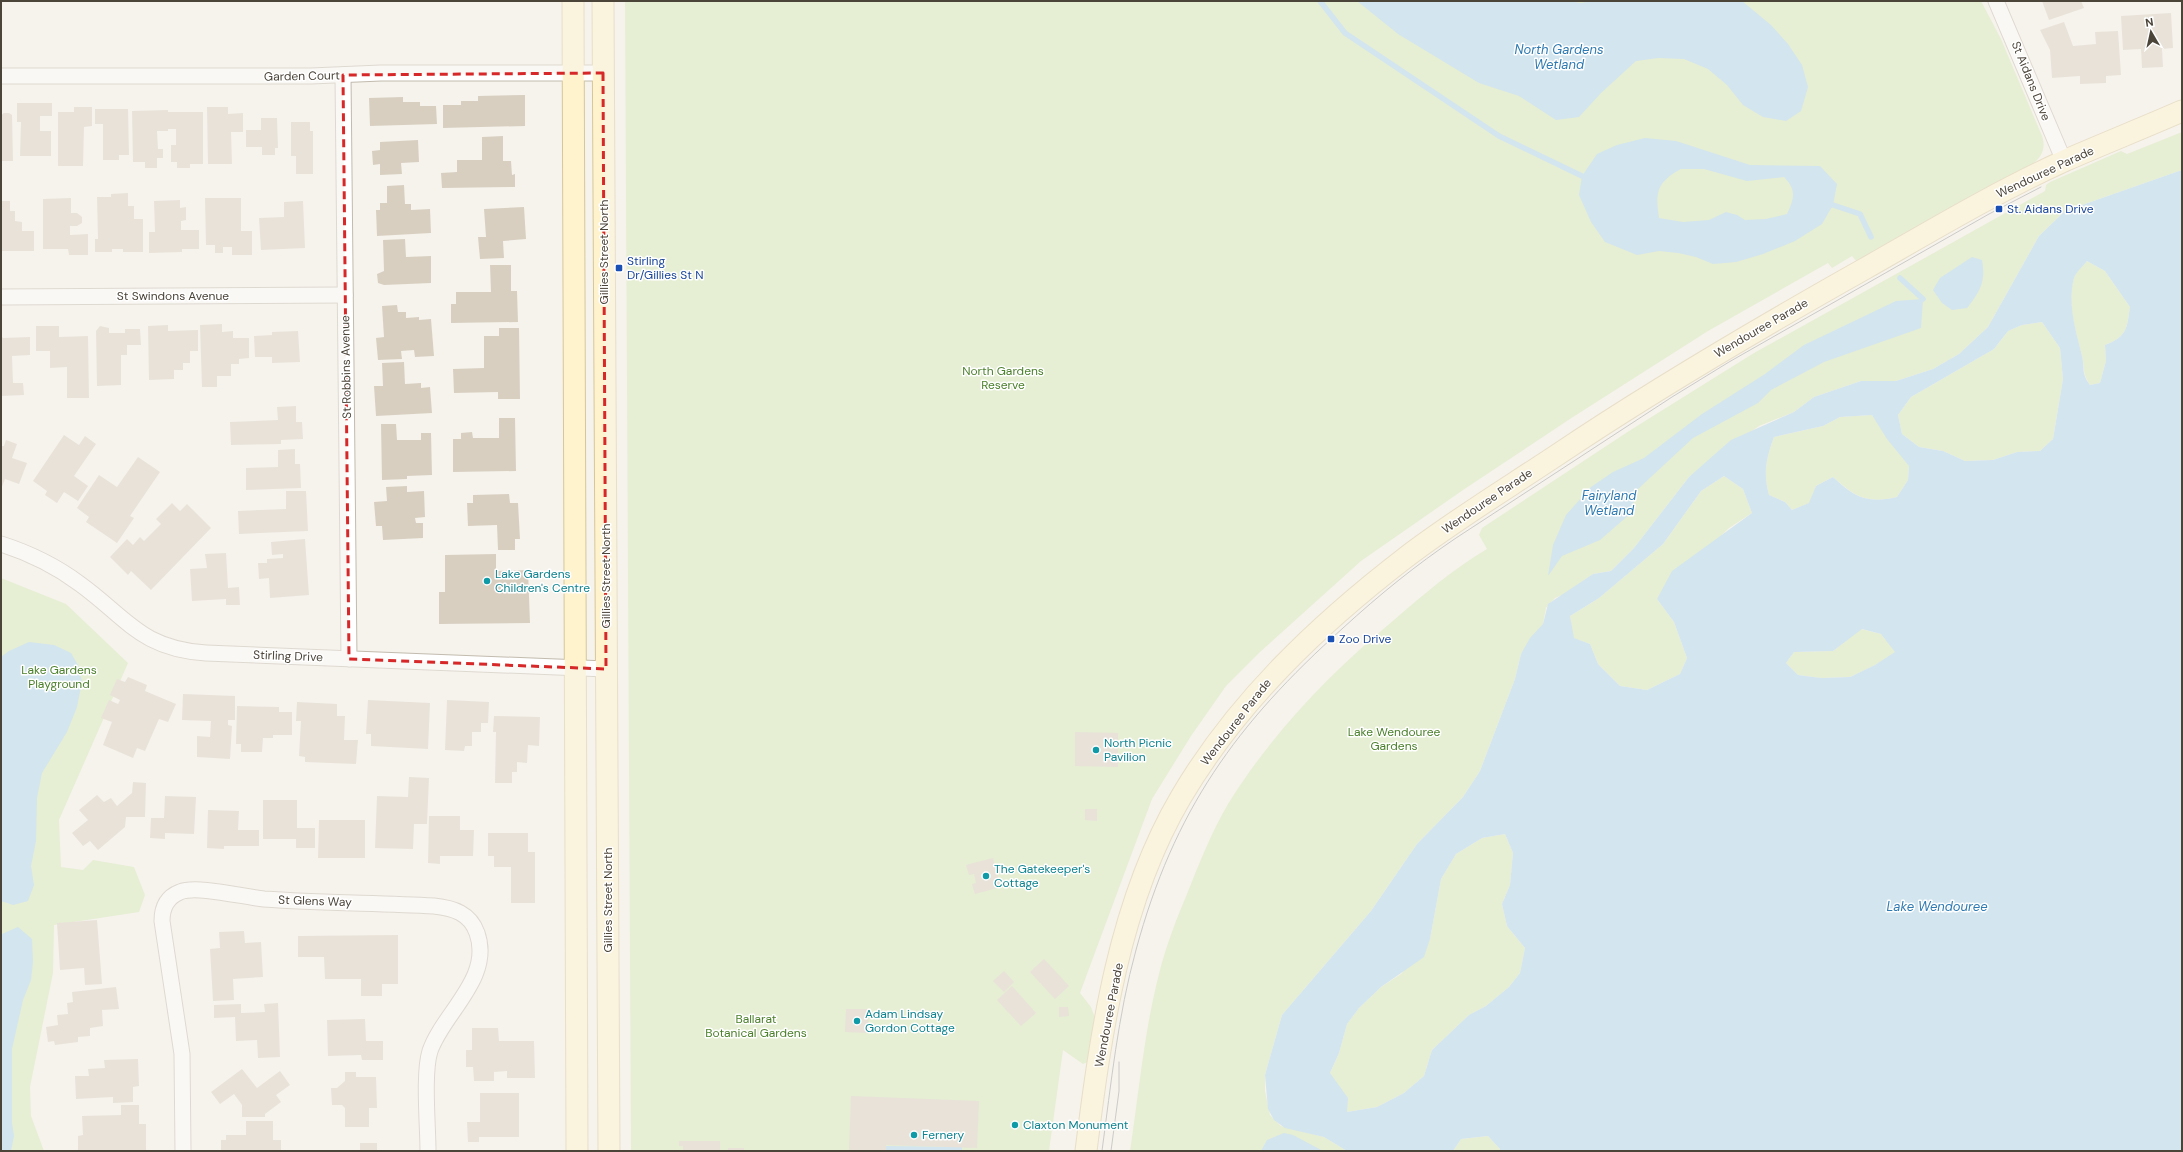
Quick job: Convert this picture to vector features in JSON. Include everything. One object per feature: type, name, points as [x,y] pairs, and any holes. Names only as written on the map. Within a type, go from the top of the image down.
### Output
[{"type":"main road","points":[[573,1],[577,1151]]},
{"type":"main road","name":"Gillies Street North","points":[[603,1],[609,1151]]},
{"type":"main road","name":"Wendouree Parade","points":[[1086,1151],[1109,1006],[1119,961],[1142,881],[1168,821],[1193,778],[1220,739],[1277,671],[1333,618],[1406,557],[1594,430],[1751,332],[1983,202],[2064,161],[2182,111]]},
{"type":"street","name":"St Aidans Drive","points":[[1996,1],[2064,161]]},
{"type":"street","name":"Garden Court","points":[[1,76],[603,73]]},
{"type":"street","name":"St Robbins Avenue","points":[[343,75],[349,659]]},
{"type":"street","name":"St Swindons Avenue","points":[[1,297],[345,295]]},
{"type":"street","name":"Stirling Drive","points":[[1,544],[31,555],[58,569],[89,590],[133,628],[165,645],[194,652],[606,669]]},
{"type":"street","name":"St Glens Way","points":[[183,1151],[182,1054],[162,921],[163,910],[171,897],[184,890],[197,890],[266,899],[434,906],[456,910],[470,921],[476,931],[480,948],[476,972],[469,987],[436,1038],[428,1059],[428,1151]]},
{"type":"highlighted area","points":[[603,73],[606,669],[349,659],[343,75]]},
{"type":"green space","name":"North Gardens Reserve","points":[[625,1],[1981,1],[2001,39],[2042,136],[2044,146],[2039,158],[2028,167],[1857,262],[1852,256],[1832,268],[1828,263],[1708,331],[1573,417],[1463,490],[1361,561],[1260,652],[1226,686],[1191,736],[1152,799],[1080,993],[1091,1007],[1095,1018],[1088,1062],[1083,1064],[1063,1050],[1049,1151],[631,1151]]},
{"type":"green space","name":"Lake Wendouree Gardens","points":[[2182,132],[2182,170],[2065,211],[2039,236],[1988,327],[1959,354],[1933,369],[1896,381],[1861,381],[1814,397],[1794,412],[1759,426],[1689,477],[1634,548],[1611,571],[1593,574],[1563,595],[1555,598],[1546,608],[1543,624],[1521,654],[1515,679],[1480,771],[1463,797],[1417,844],[1371,911],[1282,1015],[1265,1075],[1265,1091],[1270,1115],[1281,1126],[1324,1137],[1347,1151],[1130,1151],[1149,1018],[1162,964],[1175,923],[1216,826],[1228,804],[1245,778],[1283,729],[1347,661],[1428,591],[1462,565],[1487,549],[1479,535],[1482,528],[1629,431],[1754,353],[2045,191],[2046,185],[2050,182],[2121,151],[2127,154]]},
{"type":"green space","points":[[2087,261],[2105,271],[2130,307],[2125,331],[2118,339],[2105,345],[2106,361],[2100,383],[2090,385],[2085,374],[2071,307],[2072,288],[2075,275]]},
{"type":"green space","points":[[2042,322],[2060,348],[2063,379],[2053,439],[2040,451],[2017,452],[1993,460],[1965,461],[1943,451],[1919,447],[1902,434],[1898,415],[1911,397],[1994,349],[2008,331],[2022,325]]},
{"type":"green space","points":[[1872,415],[1909,466],[1908,480],[1897,497],[1877,500],[1862,497],[1848,490],[1833,477],[1816,486],[1810,503],[1792,510],[1785,502],[1769,495],[1766,480],[1766,466],[1774,437],[1823,426],[1840,417]]},
{"type":"green space","points":[[1724,476],[1743,489],[1752,513],[1729,528],[1657,599],[1674,622],[1687,658],[1680,674],[1647,690],[1620,686],[1598,664],[1590,644],[1573,638],[1570,616],[1599,598],[1663,544],[1701,491]]},
{"type":"green space","name":"Lake Gardens Playground","points":[[1,578],[66,604],[128,663],[59,820],[61,867],[83,870],[93,860],[134,867],[145,895],[139,912],[54,925],[53,973],[30,1087],[31,1116],[44,1151],[1,1151]]},
{"type":"green space","points":[[1861,629],[1881,634],[1896,652],[1875,665],[1850,677],[1821,678],[1798,675],[1786,663],[1794,652],[1833,651]]},
{"type":"green space","points":[[1505,834],[1513,853],[1510,885],[1502,904],[1507,926],[1525,948],[1520,973],[1509,987],[1486,1006],[1469,1015],[1432,1050],[1424,1076],[1404,1093],[1377,1107],[1347,1112],[1330,1073],[1339,1053],[1347,1024],[1359,1008],[1381,987],[1401,974],[1430,939],[1441,879],[1456,854],[1482,838]]},
{"type":"green space","points":[[1488,1136],[1500,1149],[1500,1151],[1453,1151],[1461,1139]]},
{"type":"water","name":"North Gardens Wetland","points":[[1357,1],[1568,1],[1581,3],[1592,1],[1742,1],[1771,25],[1788,44],[1802,65],[1808,87],[1801,111],[1786,121],[1763,117],[1743,105],[1727,85],[1708,69],[1684,59],[1658,58],[1636,61],[1601,93],[1579,117],[1556,120],[1519,96],[1479,83],[1398,34]]},
{"type":"water","points":[[1645,138],[1676,141],[1750,165],[1820,166],[1837,184],[1833,205],[1822,224],[1795,241],[1763,254],[1736,262],[1713,264],[1696,257],[1659,251],[1637,255],[1605,242],[1591,222],[1579,195],[1582,176],[1597,154],[1617,145]],"holes":[[[1681,169],[1704,169],[1747,181],[1784,177],[1793,190],[1793,199],[1787,214],[1766,219],[1745,220],[1737,215],[1726,212],[1709,220],[1683,222],[1659,218],[1657,201],[1662,183]]]},
{"type":"water","name":"Lake Wendouree","points":[[2182,170],[2182,1151],[1500,1151],[1500,1149],[1488,1136],[1461,1139],[1453,1151],[1347,1151],[1324,1137],[1285,1128],[1274,1120],[1268,1109],[1265,1075],[1282,1015],[1371,911],[1417,844],[1463,797],[1480,771],[1515,679],[1521,654],[1530,638],[1543,624],[1548,604],[1593,574],[1611,571],[1634,548],[1689,477],[1731,440],[1794,412],[1814,397],[1861,381],[1896,381],[1933,369],[1959,354],[1988,327],[2039,236],[2065,211]],"holes":[[[2087,261],[2105,271],[2130,307],[2125,331],[2118,339],[2105,345],[2106,361],[2100,383],[2090,385],[2084,374],[2082,356],[2072,308],[2072,288],[2074,278]],[[2042,322],[2060,348],[2063,379],[2053,439],[2040,451],[2017,452],[1993,460],[1965,461],[1943,451],[1919,447],[1902,434],[1898,415],[1911,397],[1994,349],[2008,331],[2022,325]],[[1872,415],[1887,439],[1909,466],[1908,480],[1897,497],[1877,500],[1862,497],[1848,490],[1833,477],[1816,486],[1809,503],[1792,510],[1785,502],[1769,495],[1766,480],[1766,466],[1774,437],[1823,426],[1840,417]],[[1724,476],[1743,489],[1752,513],[1672,571],[1657,599],[1674,622],[1687,658],[1680,674],[1647,690],[1620,686],[1598,664],[1590,644],[1574,638],[1570,616],[1599,598],[1663,544],[1701,491]],[[1862,629],[1881,634],[1895,652],[1875,665],[1850,677],[1821,678],[1798,675],[1786,663],[1794,652],[1833,651]],[[1505,834],[1513,853],[1510,885],[1502,904],[1507,926],[1525,948],[1520,973],[1509,987],[1486,1006],[1469,1015],[1432,1050],[1424,1076],[1404,1093],[1377,1107],[1347,1112],[1348,1098],[1330,1073],[1339,1053],[1347,1024],[1359,1008],[1381,987],[1424,957],[1430,939],[1441,879],[1456,854],[1482,838]]]},
{"type":"water","points":[[1972,257],[1982,260],[1983,274],[1981,286],[1967,308],[1952,310],[1942,303],[1933,290],[1940,278]]},
{"type":"water","name":"Fairyland Wetland","points":[[1923,299],[1921,328],[1824,362],[1771,390],[1758,403],[1693,438],[1638,489],[1630,514],[1600,540],[1562,556],[1548,576],[1553,545],[1566,515],[1591,487],[1613,472],[1644,458],[1702,414],[1765,374],[1804,345],[1896,301]]},
{"type":"water","points":[[29,642],[54,645],[71,653],[78,665],[82,682],[77,707],[67,732],[42,773],[37,798],[36,841],[31,866],[34,885],[28,901],[13,905],[1,901],[1,657],[9,651]]},
{"type":"water","points":[[18,927],[32,939],[33,962],[31,980],[23,1000],[12,1049],[12,1123],[14,1136],[11,1151],[1,1151],[1,937],[2,934]]},
{"type":"water","points":[[1284,1133],[1293,1135],[1323,1151],[1261,1151],[1267,1140]]},
{"type":"water","points":[[886,1146],[962,1147],[962,1151],[886,1151]]},
{"type":"building","points":[[2042,1],[2081,1],[2084,8],[2049,20]]},
{"type":"building","points":[[2171,13],[2173,48],[2162,49],[2163,67],[2142,68],[2141,49],[2123,50],[2121,16]]},
{"type":"building","points":[[2064,22],[2073,46],[2096,44],[2095,32],[2118,31],[2121,75],[2106,76],[2106,83],[2080,84],[2080,76],[2052,78],[2050,50],[2040,30]]},
{"type":"building","points":[[525,95],[525,126],[443,128],[443,105],[461,105],[461,101],[478,101],[478,96]]},
{"type":"building","points":[[403,97],[403,102],[420,102],[420,106],[436,106],[437,124],[370,126],[369,98]]},
{"type":"building","points":[[17,103],[52,103],[52,116],[40,116],[40,131],[51,131],[51,156],[20,156],[21,122],[17,122]]},
{"type":"building","points":[[74,107],[92,107],[92,126],[84,127],[83,166],[58,166],[58,112],[74,112]]},
{"type":"building","points":[[207,107],[228,107],[228,114],[243,113],[243,132],[231,132],[232,164],[208,164]]},
{"type":"building","points":[[95,109],[128,109],[129,155],[119,155],[119,160],[103,160],[103,124],[95,124]]},
{"type":"building","points":[[168,110],[168,131],[157,131],[158,149],[163,149],[163,158],[157,158],[157,168],[145,168],[145,162],[133,162],[132,111]]},
{"type":"building","points":[[168,112],[203,112],[203,164],[190,164],[190,168],[177,168],[177,162],[171,162],[171,145],[176,145],[176,129],[168,129]]},
{"type":"building","points":[[4,113],[9,113],[12,115],[13,161],[1,161],[1,115]]},
{"type":"building","points":[[261,118],[277,118],[278,148],[275,148],[275,155],[262,155],[262,147],[246,147],[246,130],[261,130]]},
{"type":"building","points":[[291,122],[310,122],[310,131],[313,131],[313,174],[296,174],[296,156],[291,156]]},
{"type":"building","points":[[503,136],[503,161],[511,161],[512,175],[515,174],[515,187],[442,188],[441,173],[457,172],[457,160],[482,160],[482,137]]},
{"type":"building","points":[[418,140],[419,162],[401,163],[402,174],[380,175],[380,164],[373,165],[372,151],[380,150],[380,142]]},
{"type":"building","points":[[404,185],[405,204],[411,204],[411,210],[430,209],[431,233],[377,236],[376,210],[380,210],[380,203],[387,203],[387,186]]},
{"type":"building","points":[[128,193],[128,206],[134,206],[134,219],[143,219],[143,252],[123,252],[123,249],[112,249],[112,252],[95,252],[95,239],[98,239],[97,197],[111,197],[111,194]]},
{"type":"building","points":[[71,198],[71,213],[77,213],[82,217],[82,223],[77,226],[70,226],[70,235],[88,234],[88,255],[69,255],[68,249],[43,249],[43,199]]},
{"type":"building","points":[[205,198],[241,198],[241,231],[252,231],[252,255],[232,255],[232,247],[223,247],[223,253],[215,253],[215,245],[206,245]]},
{"type":"building","points":[[180,200],[180,208],[186,207],[186,220],[181,221],[181,230],[199,230],[199,249],[182,249],[182,252],[149,253],[149,232],[155,232],[154,201]]},
{"type":"building","points":[[1,201],[10,201],[10,211],[15,211],[15,221],[22,222],[22,231],[34,231],[34,251],[1,251]]},
{"type":"building","points":[[303,201],[305,248],[261,250],[259,218],[284,217],[284,202]]},
{"type":"building","points":[[524,207],[526,239],[503,241],[504,258],[480,259],[478,237],[486,237],[484,209]]},
{"type":"building","points":[[405,239],[406,257],[431,256],[431,283],[384,285],[378,283],[377,274],[384,271],[383,240]]},
{"type":"building","points":[[490,265],[511,265],[511,291],[517,291],[518,322],[451,323],[451,304],[456,304],[456,292],[491,292]]},
{"type":"building","points":[[397,305],[398,312],[406,312],[406,318],[419,317],[419,320],[431,319],[434,356],[415,357],[414,350],[401,351],[402,359],[378,360],[376,338],[384,337],[382,306]]},
{"type":"building","points":[[222,324],[222,332],[233,331],[233,338],[249,338],[249,358],[239,359],[239,364],[231,364],[231,376],[217,376],[217,387],[202,387],[200,325]]},
{"type":"building","points":[[168,325],[168,331],[198,330],[198,351],[190,351],[190,363],[183,363],[183,370],[174,370],[174,379],[149,380],[148,326]]},
{"type":"building","points":[[36,326],[59,326],[59,337],[88,336],[89,398],[67,398],[67,367],[50,368],[50,351],[36,351]]},
{"type":"building","points":[[100,326],[109,328],[109,333],[125,333],[125,329],[140,329],[141,345],[127,345],[127,355],[121,355],[121,385],[97,386],[96,331]]},
{"type":"building","points":[[499,328],[519,328],[520,399],[498,399],[498,392],[454,393],[453,369],[484,368],[484,336],[499,336]]},
{"type":"building","points":[[298,331],[300,362],[272,363],[272,357],[255,357],[254,336],[272,335],[272,332]]},
{"type":"building","points":[[1,336],[3,338],[30,337],[30,355],[12,356],[13,383],[23,383],[24,395],[1,396]]},
{"type":"building","points":[[404,362],[405,384],[421,383],[421,388],[430,387],[432,413],[376,416],[374,386],[383,386],[382,363]]},
{"type":"building","points":[[296,406],[296,422],[302,422],[303,439],[281,440],[281,444],[231,445],[230,422],[278,420],[277,407]]},
{"type":"building","points":[[499,418],[515,418],[516,471],[453,472],[453,439],[461,439],[461,433],[472,432],[473,438],[499,438]]},
{"type":"building","points":[[381,424],[396,424],[397,440],[421,440],[421,433],[431,433],[432,475],[407,476],[407,479],[382,480]]},
{"type":"building","points":[[64,435],[79,445],[85,436],[96,444],[74,476],[88,486],[78,501],[64,492],[57,503],[45,495],[47,491],[33,481]]},
{"type":"building","points":[[6,440],[17,444],[12,458],[27,463],[19,484],[5,479],[1,489],[1,446],[4,446]]},
{"type":"building","points":[[295,449],[295,464],[300,464],[301,488],[246,490],[246,468],[278,467],[278,450]]},
{"type":"building","points":[[138,457],[160,472],[130,516],[134,518],[117,543],[86,522],[89,517],[77,508],[99,475],[117,487]]},
{"type":"building","points":[[407,486],[407,492],[424,491],[425,517],[415,518],[416,523],[423,523],[423,538],[383,540],[382,526],[376,526],[374,502],[387,501],[386,487]]},
{"type":"building","points":[[286,491],[306,491],[308,531],[239,534],[238,511],[286,509]]},
{"type":"building","points":[[509,494],[510,503],[518,503],[520,539],[515,539],[515,550],[498,550],[497,525],[468,526],[467,503],[473,503],[473,495]]},
{"type":"building","points":[[172,503],[180,511],[187,504],[211,528],[151,590],[131,571],[128,575],[110,557],[127,539],[133,545],[140,537],[144,541],[161,524],[156,519]]},
{"type":"building","points":[[305,539],[309,595],[270,598],[269,578],[259,579],[258,563],[267,563],[267,559],[283,558],[283,554],[272,555],[271,542]]},
{"type":"building","points":[[226,553],[228,588],[239,587],[240,605],[226,605],[226,599],[192,601],[190,569],[207,568],[205,554]]},
{"type":"building","name":"Lake Gardens Children's Centre","points":[[496,554],[496,571],[528,570],[530,623],[439,624],[439,592],[445,592],[445,555]]},
{"type":"building","points":[[128,677],[147,685],[145,691],[176,704],[168,722],[159,719],[145,751],[137,748],[133,758],[103,745],[112,722],[101,718],[109,700],[118,704],[120,700],[110,695],[117,679],[125,682]]},
{"type":"building","points":[[183,694],[235,696],[235,720],[228,720],[228,725],[232,726],[230,759],[197,757],[197,736],[210,737],[211,721],[182,720]]},
{"type":"building","points":[[368,700],[430,703],[428,749],[371,746],[371,734],[366,734]]},
{"type":"building","points":[[447,700],[489,702],[488,723],[481,723],[481,732],[472,732],[472,746],[465,746],[464,751],[445,750]]},
{"type":"building","points":[[297,702],[337,704],[337,716],[345,716],[344,740],[358,740],[356,764],[305,762],[305,757],[299,756],[301,721],[296,721]]},
{"type":"building","points":[[237,706],[279,707],[279,712],[292,712],[292,735],[273,735],[273,738],[263,738],[262,752],[241,752],[241,744],[236,744]]},
{"type":"building","points":[[494,716],[540,717],[539,746],[528,745],[527,763],[517,762],[517,772],[512,772],[512,783],[495,783],[496,732],[493,732]]},
{"type":"building","name":"North Picnic Pavilion","points":[[1075,732],[1118,733],[1118,767],[1075,766]]},
{"type":"building","points":[[409,777],[429,778],[427,824],[414,824],[413,849],[375,848],[377,796],[408,797]]},
{"type":"building","points":[[133,782],[146,783],[145,817],[126,817],[125,827],[98,850],[90,841],[83,846],[72,833],[88,820],[79,810],[97,795],[104,802],[111,798],[117,806],[132,793]]},
{"type":"building","points":[[165,796],[196,797],[194,834],[165,833],[165,839],[150,838],[151,818],[164,818]]},
{"type":"building","points":[[263,800],[297,800],[297,828],[315,828],[315,848],[296,848],[296,839],[263,839]]},
{"type":"building","points":[[1085,809],[1097,809],[1097,821],[1085,820]]},
{"type":"building","points":[[208,810],[239,811],[238,830],[259,830],[259,846],[224,846],[224,849],[207,848]]},
{"type":"building","points":[[429,816],[460,816],[460,830],[474,830],[473,856],[440,856],[440,864],[428,863]]},
{"type":"building","points":[[319,820],[365,820],[365,858],[318,858]]},
{"type":"building","points":[[488,833],[528,833],[528,852],[535,852],[535,903],[511,903],[511,867],[494,867],[494,856],[488,856]]},
{"type":"building","name":"The Gatekeeper's Cottage","points":[[993,858],[1001,887],[975,894],[972,884],[976,883],[974,874],[969,875],[966,865]]},
{"type":"building","points":[[97,920],[102,984],[85,985],[84,968],[60,970],[57,923]]},
{"type":"building","points":[[244,931],[245,943],[261,942],[263,977],[233,979],[234,1000],[213,1001],[210,949],[220,948],[219,932]]},
{"type":"building","points":[[398,935],[398,984],[382,984],[382,996],[361,996],[361,979],[325,979],[324,957],[298,957],[298,936]]},
{"type":"building","points":[[1044,959],[1069,986],[1055,999],[1030,972]]},
{"type":"building","points":[[1004,971],[1014,982],[1004,992],[993,981]]},
{"type":"building","points":[[1012,986],[1036,1013],[1021,1026],[997,1000]]},
{"type":"building","points":[[116,987],[119,1009],[102,1010],[103,1026],[90,1028],[90,1036],[78,1037],[78,1042],[55,1045],[54,1041],[48,1042],[46,1027],[58,1025],[57,1015],[68,1014],[67,1003],[73,1002],[72,992]]},
{"type":"building","points":[[278,1003],[280,1057],[258,1058],[257,1040],[236,1041],[235,1017],[214,1018],[214,1005],[241,1004],[241,1013],[265,1012],[264,1004]]},
{"type":"building","points":[[1059,1007],[1068,1007],[1069,1016],[1059,1017]]},
{"type":"building","name":"Adam Lindsay Gordon Cottage","points":[[846,1009],[869,1009],[868,1033],[845,1032]]},
{"type":"building","points":[[365,1019],[366,1041],[383,1041],[383,1060],[362,1060],[361,1055],[328,1056],[327,1020]]},
{"type":"building","points":[[472,1028],[498,1028],[499,1041],[534,1041],[535,1078],[507,1078],[507,1071],[494,1072],[494,1081],[474,1081],[473,1067],[466,1067],[466,1050],[472,1050]]},
{"type":"building","points":[[138,1059],[139,1086],[133,1087],[133,1102],[113,1103],[113,1097],[76,1099],[75,1076],[89,1076],[88,1069],[105,1068],[104,1060]]},
{"type":"building","points":[[242,1069],[257,1088],[280,1071],[290,1085],[276,1095],[281,1102],[265,1114],[265,1117],[242,1117],[242,1105],[234,1094],[220,1104],[211,1092]]},
{"type":"building","points":[[345,1072],[356,1072],[356,1077],[376,1077],[377,1108],[369,1108],[369,1127],[345,1127],[345,1108],[342,1105],[332,1105],[331,1088],[337,1088],[345,1081]]},
{"type":"building","points":[[480,1093],[519,1093],[519,1137],[479,1137],[479,1142],[468,1142],[467,1122],[480,1122]]},
{"type":"building","name":"Fernery","points":[[851,1096],[979,1101],[977,1148],[886,1145],[886,1151],[849,1151]]},
{"type":"building","points":[[121,1105],[139,1105],[139,1124],[146,1124],[146,1151],[78,1151],[78,1136],[83,1135],[82,1116],[121,1115]]},
{"type":"building","points":[[246,1121],[273,1121],[273,1140],[281,1140],[281,1151],[221,1151],[221,1140],[226,1140],[226,1135],[246,1135]]},
{"type":"building","points":[[679,1141],[720,1141],[720,1151],[683,1151],[683,1146],[679,1146]]},
{"type":"building","points":[[360,1143],[377,1143],[377,1151],[360,1151]]},
{"type":"building","points":[[728,1148],[744,1148],[744,1151],[728,1151]]},
{"type":"waterway","points":[[1320,1],[1345,33],[1499,136],[1582,176]]},
{"type":"waterway","points":[[1833,205],[1860,214],[1871,237]]},
{"type":"waterway","points":[[1900,278],[1923,299]]},
{"type":"tram line","points":[[1102,1151],[1124,999],[1136,950],[1151,900],[1169,854],[1190,812],[1214,772],[1241,735],[1271,699],[1305,664],[1370,604],[1427,559],[1456,538],[1672,397],[1729,362],[1989,214],[2041,187]]},
{"type":"tram line","points":[[1111,1151],[1119,1091],[1119,1062]]},
{"type":"place","name":"St. Aidans Drive","points":[[1999,209]]},
{"type":"place","name":"Stirling Dr/Gillies St N","points":[[619,268]]},
{"type":"place","name":"Lake Gardens Children's Centre","points":[[487,581]]},
{"type":"place","name":"Zoo Drive","points":[[1331,639]]},
{"type":"place","name":"North Picnic Pavilion","points":[[1096,750]]},
{"type":"place","name":"The Gatekeeper's Cottage","points":[[986,876]]},
{"type":"place","name":"Adam Lindsay Gordon Cottage","points":[[857,1021]]},
{"type":"place","name":"Claxton Monument","points":[[1015,1125]]},
{"type":"place","name":"Fernery","points":[[914,1135]]},
{"type":"park label","name":"Ballarat Botanical Gardens","points":[[756,1026]]}]
